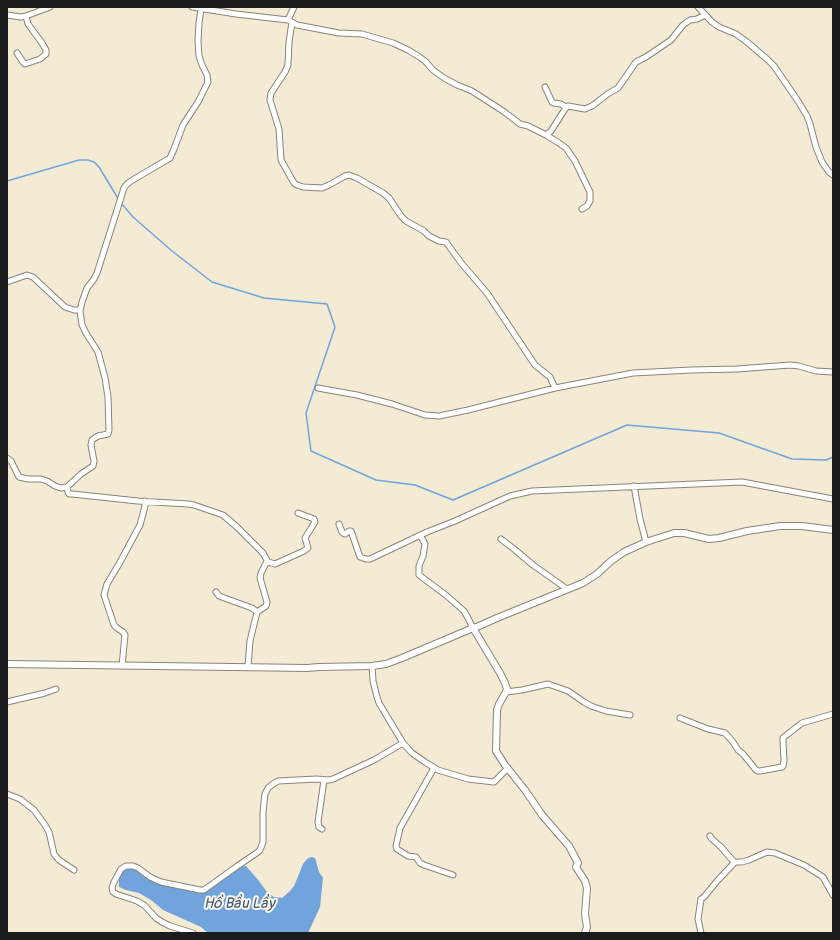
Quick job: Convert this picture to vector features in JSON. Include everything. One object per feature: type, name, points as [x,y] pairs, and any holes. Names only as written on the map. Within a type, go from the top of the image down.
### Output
[{"type":"street","points":[[7,14],[21,17],[50,7]]},
{"type":"street","points":[[192,7],[290,21],[297,25],[340,33],[362,34],[397,44],[425,61],[433,70],[444,78],[472,91],[498,107],[520,124],[528,126],[546,135],[566,148],[590,192],[590,201],[587,206],[582,209]]},
{"type":"street","points":[[294,7],[290,21],[288,65],[271,92],[270,100],[279,129],[282,160],[294,183],[303,187],[322,188],[345,176],[349,175],[357,178],[387,196],[400,216],[406,221],[424,231],[429,236],[439,241],[446,242],[462,264],[488,293],[535,365],[550,377],[555,388]]},
{"type":"street","points":[[698,7],[712,22],[719,27],[736,34],[774,66],[806,116],[822,162],[833,176]]},
{"type":"street","points":[[7,458],[11,460],[19,476],[28,479],[47,480],[55,486],[61,488],[67,487],[81,474],[93,466],[92,440],[98,436],[108,434],[108,397],[104,373],[98,352],[82,325],[80,310],[87,288],[97,273],[126,184],[170,158],[183,125],[198,102],[208,82],[199,56],[198,41],[201,9]]},
{"type":"street","points":[[545,87],[552,102],[554,103],[561,104],[566,107],[570,106],[585,109],[592,106],[609,92],[618,88],[636,62],[671,40],[683,25],[690,20],[697,19],[705,15]]},
{"type":"street","points":[[17,53],[26,64],[46,56],[46,50],[28,24],[26,16]]},
{"type":"street","points":[[546,135],[551,131],[566,107]]},
{"type":"street","points":[[7,282],[27,276],[33,277],[65,307],[80,310]]},
{"type":"street","points":[[318,388],[357,395],[392,404],[425,415],[440,416],[555,388],[633,373],[737,369],[790,365],[816,371],[833,372]]},
{"type":"street","points":[[339,524],[343,534],[349,531],[351,532],[360,557],[370,559],[420,535],[510,496],[532,490],[742,482],[833,499]]},
{"type":"street","points":[[634,486],[646,542]]},
{"type":"street","points":[[67,487],[70,494],[194,505],[228,519],[263,554],[268,562],[275,564],[308,548],[305,538],[315,522],[314,519],[298,513]]},
{"type":"street","points":[[122,666],[125,635],[114,625],[104,595],[107,584],[140,525],[145,506],[144,501]]},
{"type":"street","points":[[7,664],[248,666],[307,668],[372,666],[386,664],[583,583],[597,574],[618,555],[646,542],[674,533],[678,532],[709,539],[780,526],[807,526],[833,530]]},
{"type":"street","points":[[420,535],[425,544],[423,556],[419,566],[420,575],[461,609],[468,618],[505,683],[507,689],[497,710],[496,751],[499,758],[525,790],[542,815],[569,846],[578,863],[576,867],[585,881],[587,888],[585,914],[588,927],[585,933]]},
{"type":"street","points":[[501,539],[533,565],[567,589]]},
{"type":"street","points":[[248,666],[250,641],[257,612],[264,608],[267,602],[260,578],[266,563],[268,562]]},
{"type":"street","points":[[216,592],[219,596],[252,608],[257,612]]},
{"type":"street","points":[[372,666],[372,675],[379,703],[402,743],[412,753],[438,770],[468,779],[494,782],[508,768]]},
{"type":"street","points":[[506,692],[548,684],[568,690],[591,706],[606,711],[630,715]]},
{"type":"street","points":[[7,702],[56,689]]},
{"type":"street","points":[[680,718],[708,729],[725,733],[756,770],[760,771],[782,768],[784,762],[784,736],[802,723],[833,714]]},
{"type":"street","points":[[193,933],[162,922],[156,918],[144,905],[113,892],[112,888],[114,882],[121,869],[126,866],[133,866],[161,882],[204,890],[260,850],[263,842],[263,812],[265,794],[270,786],[278,782],[316,779],[331,780],[374,760],[402,743]]},
{"type":"street","points":[[434,768],[400,828],[396,846],[408,856],[416,857],[420,863],[453,875]]},
{"type":"street","points":[[322,829],[319,827],[318,822],[324,780]]},
{"type":"street","points":[[7,794],[20,799],[34,810],[49,832],[54,854],[59,860],[74,870]]},
{"type":"street","points":[[710,836],[735,862],[749,860],[766,852],[774,853],[804,865],[821,875],[833,896]]},
{"type":"street","points":[[701,933],[698,919],[701,899],[735,862]]},
{"type":"water","name":"Hồ Bầu Lầy","points":[[311,857],[315,858],[319,872],[323,878],[320,907],[308,933],[208,933],[201,927],[163,910],[151,900],[139,893],[119,887],[119,880],[122,870],[130,867],[153,881],[206,891],[211,889],[233,871],[240,867],[246,866],[267,892],[274,897],[282,898],[294,886],[303,864]]},
{"type":"waterway","points":[[7,181],[79,160],[88,160],[94,162],[99,167],[119,200]]},
{"type":"waterway","points":[[121,203],[133,217],[172,251],[212,282],[264,298],[327,304],[335,327],[306,413],[311,451],[376,480],[415,485],[453,500],[627,425],[719,433],[792,459],[826,460],[833,457]]}]
